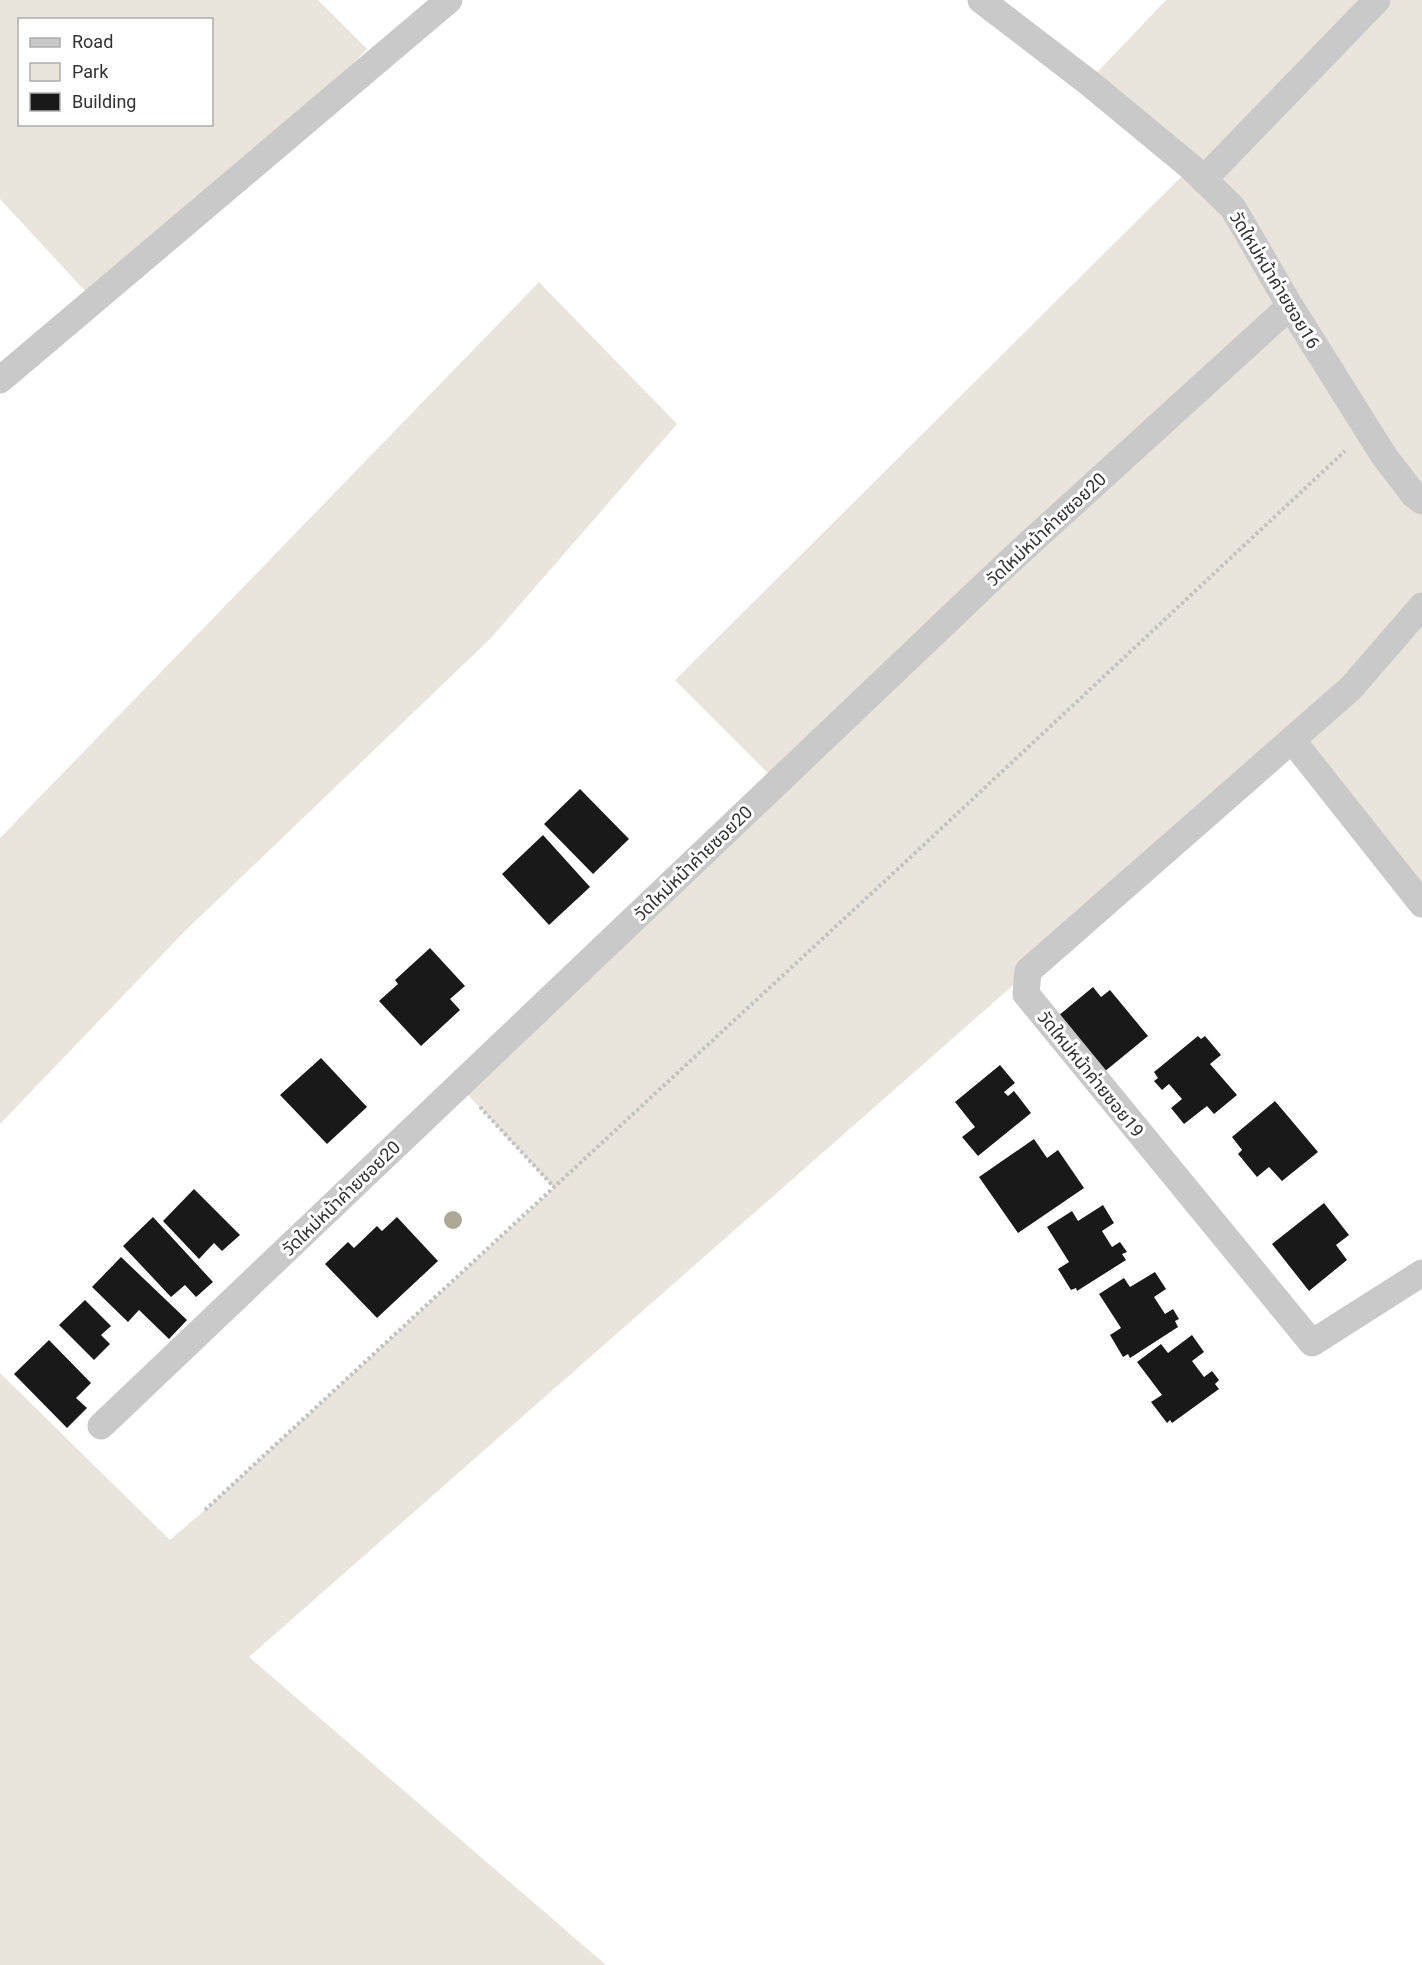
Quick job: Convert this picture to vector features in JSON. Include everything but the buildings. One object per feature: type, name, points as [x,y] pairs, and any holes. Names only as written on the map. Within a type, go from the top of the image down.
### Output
[{"type":"street","points":[[0,380],[449,0]]},
{"type":"street","name":"วัดใหม่หน้าค่ายซอย16","points":[[981,0],[1088,82],[1204,179],[1233,208],[1290,306],[1384,456],[1414,495],[1422,501]]},
{"type":"street","points":[[1204,179],[1377,0]]},
{"type":"street","name":"วัดใหม่หน้าค่ายซอย20","points":[[101,1426],[1010,561],[1290,306]]},
{"type":"street","name":"วัดใหม่หน้าค่ายซอย19","points":[[1422,606],[1351,688],[1028,970],[1026,994],[1312,1343],[1422,1273]]},
{"type":"street","points":[[1292,740],[1422,904]]},
{"type":"path","points":[[205,1510],[909,859],[1367,429]]},
{"type":"path","points":[[459,1085],[554,1187]]},
{"type":"green space","points":[[0,0],[318,0],[367,49],[347,70],[85,291],[0,199]]},
{"type":"green space","points":[[1166,0],[1422,0],[1422,904],[1292,740],[249,1657],[606,1965],[0,1965],[0,1373],[170,1540],[554,1188],[459,1085],[777,782],[675,680],[1191,167],[1088,82]]},
{"type":"green space","points":[[539,282],[677,424],[490,639],[184,932],[0,1124],[0,838]]}]
